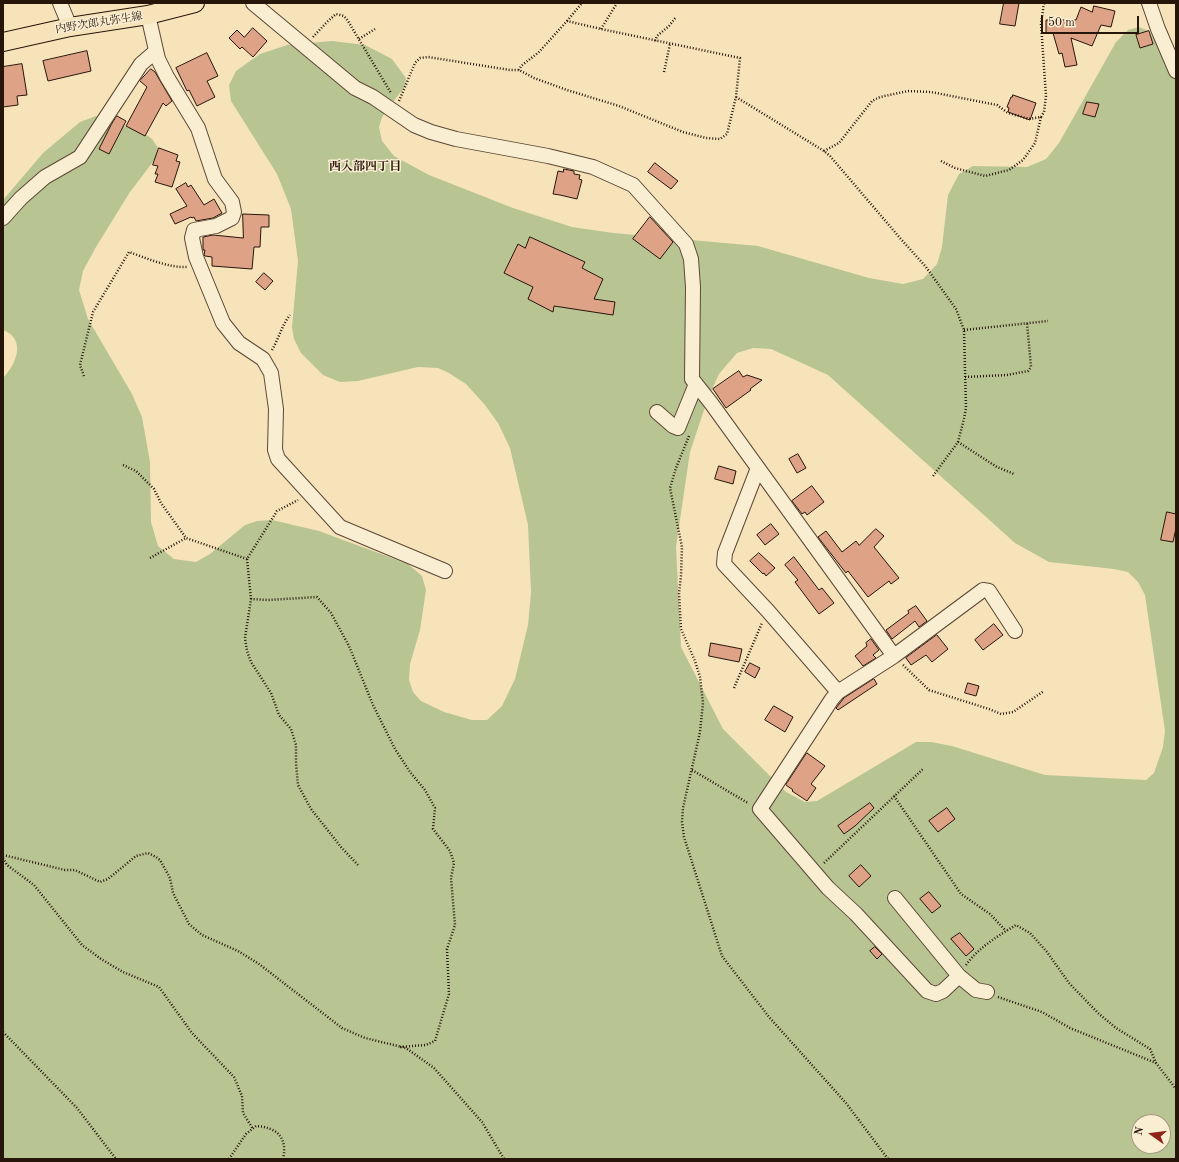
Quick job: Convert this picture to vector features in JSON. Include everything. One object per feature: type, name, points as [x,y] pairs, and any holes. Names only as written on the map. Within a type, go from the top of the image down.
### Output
[{"type":"main road","name":"内野次郎丸弥生線","points":[[3,42],[68,23],[148,16],[196,3]]},
{"type":"street","points":[[60,3],[68,23]]},
{"type":"street","points":[[253,3],[355,88],[373,97],[414,125],[431,132],[456,139],[548,156],[593,167],[632,185],[686,244],[691,260],[693,287],[692,379],[711,403],[894,656]]},
{"type":"street","points":[[1149,3],[1158,29],[1176,71]]},
{"type":"street","points":[[148,16],[158,59],[167,77],[198,128],[215,179],[232,202],[234,212],[232,218],[216,226],[194,230],[192,238],[196,257],[223,323],[239,343],[263,359],[271,373],[276,409],[275,450],[278,459],[340,527],[445,571]]},
{"type":"street","points":[[3,218],[21,198],[45,177],[80,157],[141,64],[156,50]]},
{"type":"street","points":[[657,412],[673,426],[678,428],[696,384]]},
{"type":"street","points":[[758,468],[725,553],[724,564],[768,611],[838,692]]},
{"type":"street","points":[[959,976],[943,991],[936,994],[927,991],[856,914],[828,888],[760,809],[838,692],[894,656],[983,590],[988,591],[1015,631]]},
{"type":"street","points":[[895,898],[959,976],[976,990],[987,992]]},
{"type":"path","points":[[519,70],[521,66],[539,52],[582,3]]},
{"type":"path","points":[[602,29],[617,3]]},
{"type":"path","points":[[941,161],[955,168],[985,176],[1009,170],[1023,160],[1035,143],[1041,117],[1044,112],[1046,96],[1041,24],[1044,3]]},
{"type":"path","points":[[305,47],[336,14],[344,16],[348,21],[398,103],[415,62],[420,58],[428,57],[510,70],[519,70],[534,78],[618,106],[684,132],[706,138],[720,139],[727,134],[736,97],[740,58],[655,41],[567,20]]},
{"type":"path","points":[[655,41],[657,36],[669,26],[676,17]]},
{"type":"path","points":[[359,39],[375,29]]},
{"type":"path","points":[[664,72],[670,44]]},
{"type":"path","points":[[824,151],[839,143],[872,101],[880,97],[908,91],[931,92],[997,105],[1008,113],[1029,119],[1041,117]]},
{"type":"path","points":[[736,97],[830,156],[926,267],[956,309],[964,330],[966,408],[958,442],[933,476]]},
{"type":"path","points":[[84,376],[80,365],[93,312],[129,252],[180,267],[193,267],[199,264]]},
{"type":"path","points":[[263,359],[278,340],[285,321],[290,315]]},
{"type":"path","points":[[964,330],[1048,321]]},
{"type":"path","points":[[965,377],[1007,375],[1028,371],[1031,367],[1027,323]]},
{"type":"path","points":[[691,430],[670,488],[682,547],[679,593],[681,629],[695,661],[700,677],[703,703],[700,732],[683,808],[682,822],[684,837],[722,956],[769,1017],[846,1103],[888,1159]]},
{"type":"path","points":[[958,442],[997,467],[1014,474]]},
{"type":"path","points":[[123,465],[136,471],[154,489],[161,503],[186,538],[247,559]]},
{"type":"path","points":[[309,494],[277,510],[247,559],[251,599],[245,638],[247,651],[251,662],[272,693],[279,715],[291,729],[296,745],[298,785],[311,809],[340,847],[358,866]]},
{"type":"path","points":[[150,558],[186,538]]},
{"type":"path","points":[[251,599],[268,600],[316,597],[331,613],[349,646],[372,705],[395,750],[425,790],[435,808],[433,829],[450,851],[454,863],[451,878],[455,925],[447,948],[449,994],[446,1008],[435,1041],[426,1045],[400,1047]]},
{"type":"path","points":[[734,688],[768,611]]},
{"type":"path","points":[[894,656],[929,690],[989,709],[1000,714],[1013,712],[1044,691]]},
{"type":"path","points":[[814,872],[924,768]]},
{"type":"path","points":[[692,770],[760,809]]},
{"type":"path","points":[[894,796],[961,894],[990,914],[1006,931]]},
{"type":"path","points":[[3,855],[65,870],[75,870],[100,882],[108,879],[136,856],[148,853],[156,857],[160,860],[170,878],[174,893],[189,924],[202,935],[238,951],[259,964],[342,1028],[365,1038],[406,1048],[434,1068],[482,1122],[504,1159]]},
{"type":"path","points":[[3,858],[7,865],[34,886],[82,945],[101,959],[123,972],[159,987],[192,1033],[234,1077],[242,1096],[243,1113],[253,1129]]},
{"type":"path","points":[[959,976],[971,958],[984,946],[1016,925],[1030,933],[1047,952],[1068,982],[1098,1013],[1116,1028],[1150,1049],[1156,1063],[1176,1090]]},
{"type":"path","points":[[987,992],[1042,1012],[1070,1028],[1156,1063]]},
{"type":"path","points":[[3,1032],[77,1108],[116,1159]]},
{"type":"path","points":[[228,1159],[246,1134],[256,1126],[267,1127],[277,1133],[283,1141],[285,1151],[283,1159]]},
{"type":"green space","points":[[1139,27],[1148,31],[1154,39],[1176,80],[1176,1159],[3,1159],[3,378],[12,366],[17,352],[17,346],[15,339],[3,330],[3,200],[43,153],[80,122],[96,116],[144,133],[152,139],[158,148],[156,158],[130,192],[96,247],[83,271],[79,290],[88,319],[132,394],[142,417],[150,462],[151,522],[158,546],[174,559],[196,562],[210,554],[245,525],[257,521],[272,520],[319,531],[408,564],[422,576],[426,590],[420,630],[410,664],[409,680],[413,692],[421,701],[444,712],[472,720],[487,720],[502,706],[515,679],[528,625],[531,592],[528,525],[510,448],[498,423],[485,405],[466,384],[438,368],[418,367],[358,381],[340,382],[323,375],[301,353],[294,339],[292,327],[298,261],[291,209],[277,174],[231,101],[229,85],[236,71],[260,54],[287,45],[332,41],[365,45],[392,59],[406,78],[405,86],[382,117],[379,127],[382,141],[394,156],[429,175],[513,208],[572,227],[613,233],[758,246],[869,278],[903,284],[923,279],[937,264],[942,247],[948,195],[959,174],[973,166],[1027,167],[1046,159],[1059,143],[1116,42],[1128,30]],"holes":[[[753,348],[771,349],[828,375],[1015,543],[1049,562],[1114,569],[1128,572],[1138,582],[1145,595],[1165,731],[1163,747],[1154,773],[1146,780],[1045,775],[952,746],[931,742],[916,742],[817,801],[805,802],[786,792],[723,729],[681,647],[676,547],[690,452],[708,398],[719,374],[737,353]]]},
{"type":"building","points":[[1004,3],[1019,3],[1015,26],[1000,24]]},
{"type":"building","points":[[1094,6],[1115,11],[1111,27],[1101,25],[1092,46],[1071,38],[1077,65],[1065,67],[1062,53],[1059,54],[1053,33],[1046,33],[1046,20],[1076,20],[1081,7],[1092,12]]},
{"type":"building","points":[[253,28],[267,41],[253,57],[242,47],[240,49],[229,38],[237,30],[244,37]]},
{"type":"building","points":[[1149,31],[1153,44],[1140,48],[1136,35]]},
{"type":"building","points":[[87,51],[91,71],[48,81],[43,61]]},
{"type":"building","points":[[207,53],[218,76],[207,81],[215,97],[197,106],[189,90],[187,91],[176,68]]},
{"type":"building","points":[[22,64],[27,95],[17,96],[18,105],[3,107],[3,67]]},
{"type":"building","points":[[151,69],[155,72],[172,101],[166,106],[163,103],[145,136],[126,126],[147,87],[140,81]]},
{"type":"building","points":[[1013,95],[1036,103],[1030,120],[1008,112],[1009,108],[1007,107]]},
{"type":"building","points":[[1087,102],[1099,104],[1095,117],[1083,114]]},
{"type":"building","points":[[117,116],[126,121],[109,154],[99,149]]},
{"type":"building","points":[[159,148],[178,155],[176,161],[180,162],[172,187],[155,182],[158,174],[155,174],[158,166],[153,165]]},
{"type":"building","points":[[655,163],[678,181],[671,189],[648,172]]},
{"type":"building","points":[[564,169],[574,171],[574,174],[580,175],[579,179],[582,180],[577,199],[553,194],[558,171],[563,172]]},
{"type":"building","points":[[186,183],[188,187],[191,185],[204,205],[214,199],[222,213],[213,218],[196,221],[194,217],[191,217],[175,224],[170,214],[187,206],[176,189]]},
{"type":"building","points":[[243,214],[269,215],[269,227],[261,227],[260,247],[254,247],[252,269],[212,266],[212,257],[204,255],[205,250],[203,250],[203,237],[213,235],[243,238]]},
{"type":"building","points":[[650,217],[673,242],[660,259],[633,239]]},
{"type":"building","points":[[530,237],[585,262],[582,268],[603,279],[594,299],[615,302],[613,315],[554,306],[553,312],[528,299],[533,287],[504,273],[518,244],[525,248]]},
{"type":"building","points":[[264,273],[273,281],[265,290],[256,282]]},
{"type":"building","points":[[739,371],[743,377],[747,375],[762,380],[726,408],[713,389]]},
{"type":"building","points":[[798,454],[806,468],[797,473],[789,459]]},
{"type":"building","points":[[719,466],[736,471],[733,484],[715,479]]},
{"type":"building","points":[[812,486],[824,502],[807,515],[805,512],[802,514],[792,501]]},
{"type":"building","points":[[1167,512],[1176,514],[1176,528],[1173,542],[1161,540]]},
{"type":"building","points":[[771,524],[779,534],[765,545],[757,535]]},
{"type":"building","points":[[876,529],[884,536],[874,547],[899,578],[891,584],[889,581],[868,597],[848,571],[846,573],[818,537],[826,531],[842,552],[856,541],[859,545]]},
{"type":"building","points":[[759,553],[775,568],[766,576],[750,561]]},
{"type":"building","points":[[794,557],[819,590],[822,588],[834,603],[819,614],[795,582],[798,580],[785,565]]},
{"type":"building","points":[[916,606],[927,621],[919,627],[915,621],[892,639],[886,630]]},
{"type":"building","points":[[994,624],[1003,635],[983,650],[975,640]]},
{"type":"building","points":[[937,635],[948,649],[932,662],[926,655],[911,665],[906,658]]},
{"type":"building","points":[[871,639],[879,650],[873,655],[876,658],[863,666],[855,656],[867,646],[866,643]]},
{"type":"building","points":[[711,643],[742,649],[739,662],[709,656]]},
{"type":"building","points":[[750,663],[760,668],[755,678],[745,672]]},
{"type":"building","points":[[874,679],[877,684],[838,710],[836,708],[844,698]]},
{"type":"building","points":[[968,683],[979,686],[976,696],[965,693]]},
{"type":"building","points":[[774,706],[793,717],[785,732],[765,720]]},
{"type":"building","points":[[807,753],[825,766],[811,784],[816,788],[807,801],[786,785]]},
{"type":"building","points":[[870,803],[874,808],[844,834],[838,826]]},
{"type":"building","points":[[947,808],[955,819],[938,832],[929,821]]},
{"type":"building","points":[[861,865],[871,876],[859,887],[849,876]]},
{"type":"building","points":[[929,892],[941,906],[932,913],[920,899]]},
{"type":"building","points":[[960,933],[974,949],[966,956],[951,939]]},
{"type":"building","points":[[875,947],[882,954],[877,959],[870,951]]},
{"type":"district","name":"西入部四丁目","points":[[365,167]]}]
